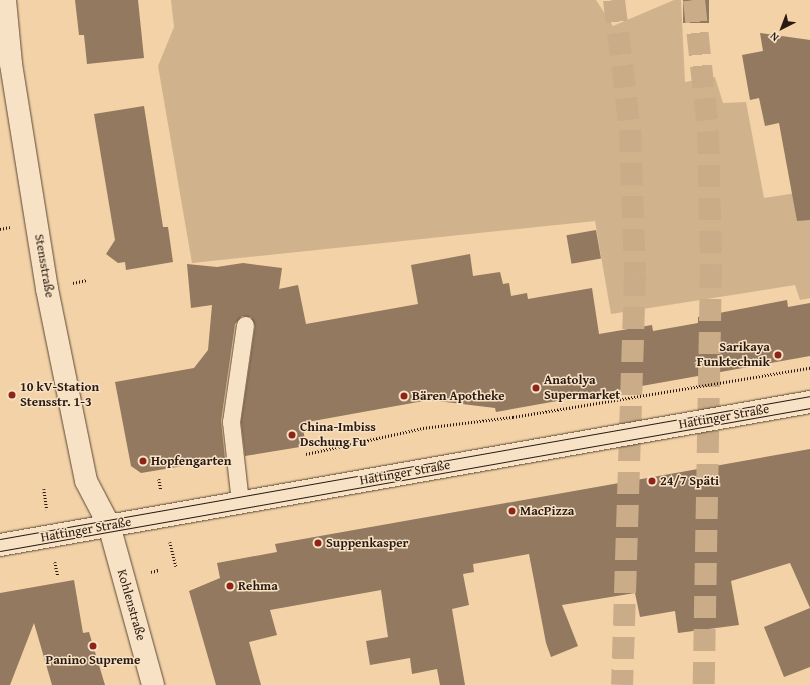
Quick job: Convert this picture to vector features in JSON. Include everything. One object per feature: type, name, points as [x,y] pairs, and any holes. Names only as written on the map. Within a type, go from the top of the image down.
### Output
[{"type":"main road","name":"Stensstraße","points":[[5,0],[11,64],[47,289],[86,481],[109,525]]},
{"type":"main road","name":"Hattinger Straße","points":[[0,545],[810,402]]},
{"type":"main road","name":"Kohlenstraße","points":[[109,525],[153,685]]},
{"type":"lane","points":[[240,502],[231,422],[245,325]]},
{"type":"path","points":[[74,283],[87,280]]},
{"type":"path","points":[[306,454],[423,428],[513,417],[810,368]]},
{"type":"path","points":[[159,479],[161,492]]},
{"type":"path","points":[[44,489],[47,512]]},
{"type":"path","points":[[171,550],[176,566]]},
{"type":"path","points":[[55,562],[58,576]]},
{"type":"shaded area","points":[[171,0],[596,0],[613,26],[674,0],[681,0],[685,82],[715,77],[723,103],[746,102],[764,198],[810,191],[810,298],[800,300],[795,285],[611,314],[595,221],[192,263],[158,66],[174,27]]},
{"type":"building","points":[[75,0],[138,0],[144,58],[87,64],[84,35],[79,35]]},
{"type":"building","points":[[683,0],[709,0],[709,23],[683,23]]},
{"type":"building","points":[[760,33],[810,40],[810,220],[797,221],[779,123],[765,126],[759,98],[750,100],[742,55],[763,51]]},
{"type":"building","points":[[144,106],[163,227],[168,227],[173,262],[126,270],[125,262],[118,263],[106,254],[115,240],[94,114]]},
{"type":"building","points":[[596,230],[601,259],[571,264],[566,235]]},
{"type":"building","points":[[470,254],[473,276],[500,272],[503,284],[509,283],[511,296],[527,293],[528,299],[592,288],[599,334],[652,325],[653,331],[698,323],[698,317],[787,300],[788,307],[810,303],[810,356],[496,412],[495,408],[429,400],[302,423],[306,446],[245,456],[241,422],[255,326],[251,317],[242,316],[235,324],[221,421],[225,459],[141,473],[131,466],[115,382],[194,368],[208,350],[212,305],[191,308],[187,264],[217,267],[243,263],[282,268],[279,289],[298,285],[306,324],[418,304],[411,265]]},
{"type":"building","points":[[810,449],[810,608],[790,563],[731,581],[739,625],[678,633],[675,611],[640,617],[635,593],[562,605],[578,646],[551,657],[546,643],[529,554],[473,564],[474,572],[463,574],[469,605],[452,609],[465,685],[440,685],[437,669],[412,674],[410,658],[370,665],[366,641],[388,637],[381,590],[270,610],[277,635],[249,642],[261,685],[216,685],[189,591],[220,578],[217,563],[277,552],[275,544]]},
{"type":"building","points":[[74,580],[83,633],[89,632],[105,685],[52,685],[34,623],[10,685],[0,685],[0,593]]},
{"type":"building","points":[[810,608],[810,667],[784,677],[764,627]]},
{"type":"tunnel","points":[[614,0],[630,130],[635,274],[622,685]]},
{"type":"tunnel","points":[[694,0],[708,132],[711,266],[704,685]]},
{"type":"tram line","points":[[0,539],[810,396]]},
{"type":"tram line","points":[[0,551],[810,408]]},
{"type":"place","name":"Sarikaya Funktechnik","points":[[778,355]]},
{"type":"place","name":"Anatolya Supermarket","points":[[536,388]]},
{"type":"place","name":"10 kV-Station Stensstr. 1-3","points":[[12,395]]},
{"type":"place","name":"Bären Apotheke","points":[[404,396]]},
{"type":"place","name":"China-Imbiss Dschung Fu","points":[[292,435]]},
{"type":"place","name":"Hopfengarten","points":[[143,461]]},
{"type":"place","name":"24/7 Späti","points":[[652,481]]},
{"type":"place","name":"MacPizza","points":[[512,511]]},
{"type":"place","name":"Suppenkasper","points":[[318,543]]},
{"type":"place","name":"Rehma","points":[[230,586]]},
{"type":"place","name":"Panino Supreme","points":[[93,646]]}]
